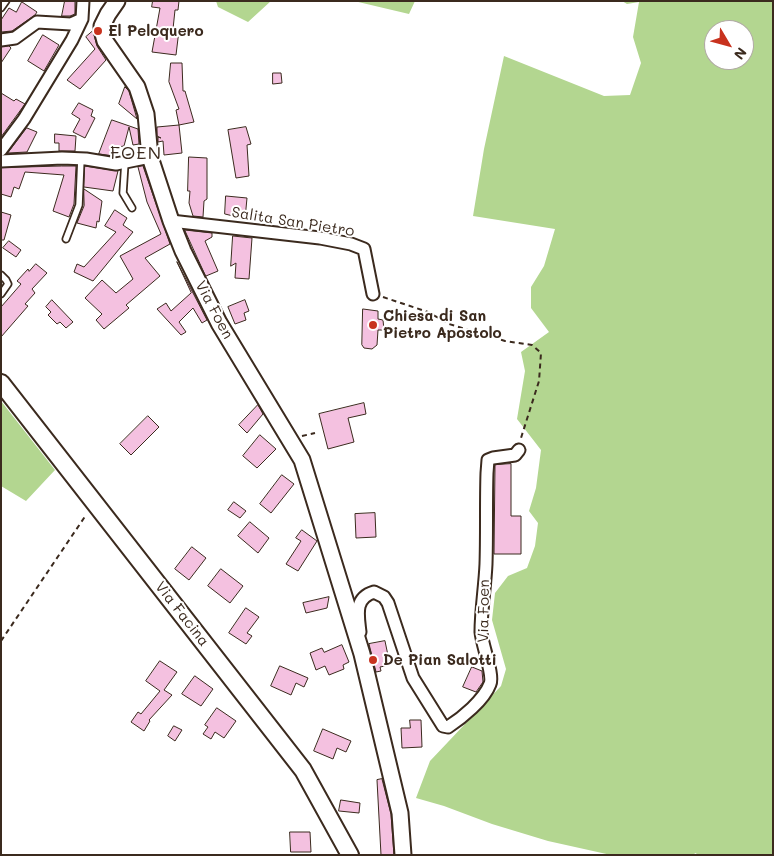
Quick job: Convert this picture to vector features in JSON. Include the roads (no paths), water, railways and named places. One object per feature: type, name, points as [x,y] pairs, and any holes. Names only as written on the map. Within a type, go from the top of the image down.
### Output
[{"type":"main road","name":"Via Facina","points":[[1,383],[303,770],[350,855]]},
{"type":"street","points":[[1,150],[24,119],[72,40],[82,19],[83,1]]},
{"type":"street","points":[[1,40],[15,38],[37,22],[71,24],[82,19],[102,26],[117,1]]},
{"type":"street","name":"Via Foen","points":[[102,26],[105,41],[137,88],[146,114],[150,156],[183,251],[219,323],[302,460],[362,654],[400,813],[403,855]]},
{"type":"street","points":[[1,161],[34,158],[80,158],[116,164],[150,156]]},
{"type":"street","name":"Salita San Pietro","points":[[171,221],[320,238],[351,244],[364,249],[373,294]]},
{"type":"street","name":"Via Foen","points":[[362,654],[358,610],[366,594],[374,592],[388,603],[413,678],[443,726],[448,727],[461,718],[485,694],[492,682],[481,633],[486,562],[488,460],[515,455],[519,450]]},
{"type":"lane","points":[[1,8],[6,1]]},
{"type":"lane","points":[[66,239],[80,205],[80,158]]},
{"type":"lane","points":[[125,162],[123,193],[132,208]]},
{"type":"lane","points":[[1,276],[8,284],[1,294]]},
{"type":"place","name":"El Peloquero","points":[[98,31]]},
{"type":"place","name":"Chiesa di San Pietro Apostolo","points":[[373,325]]},
{"type":"place","name":"De Pian Salotti","points":[[373,660]]},
{"type":"district","name":"FOEN","points":[[136,153]]}]
